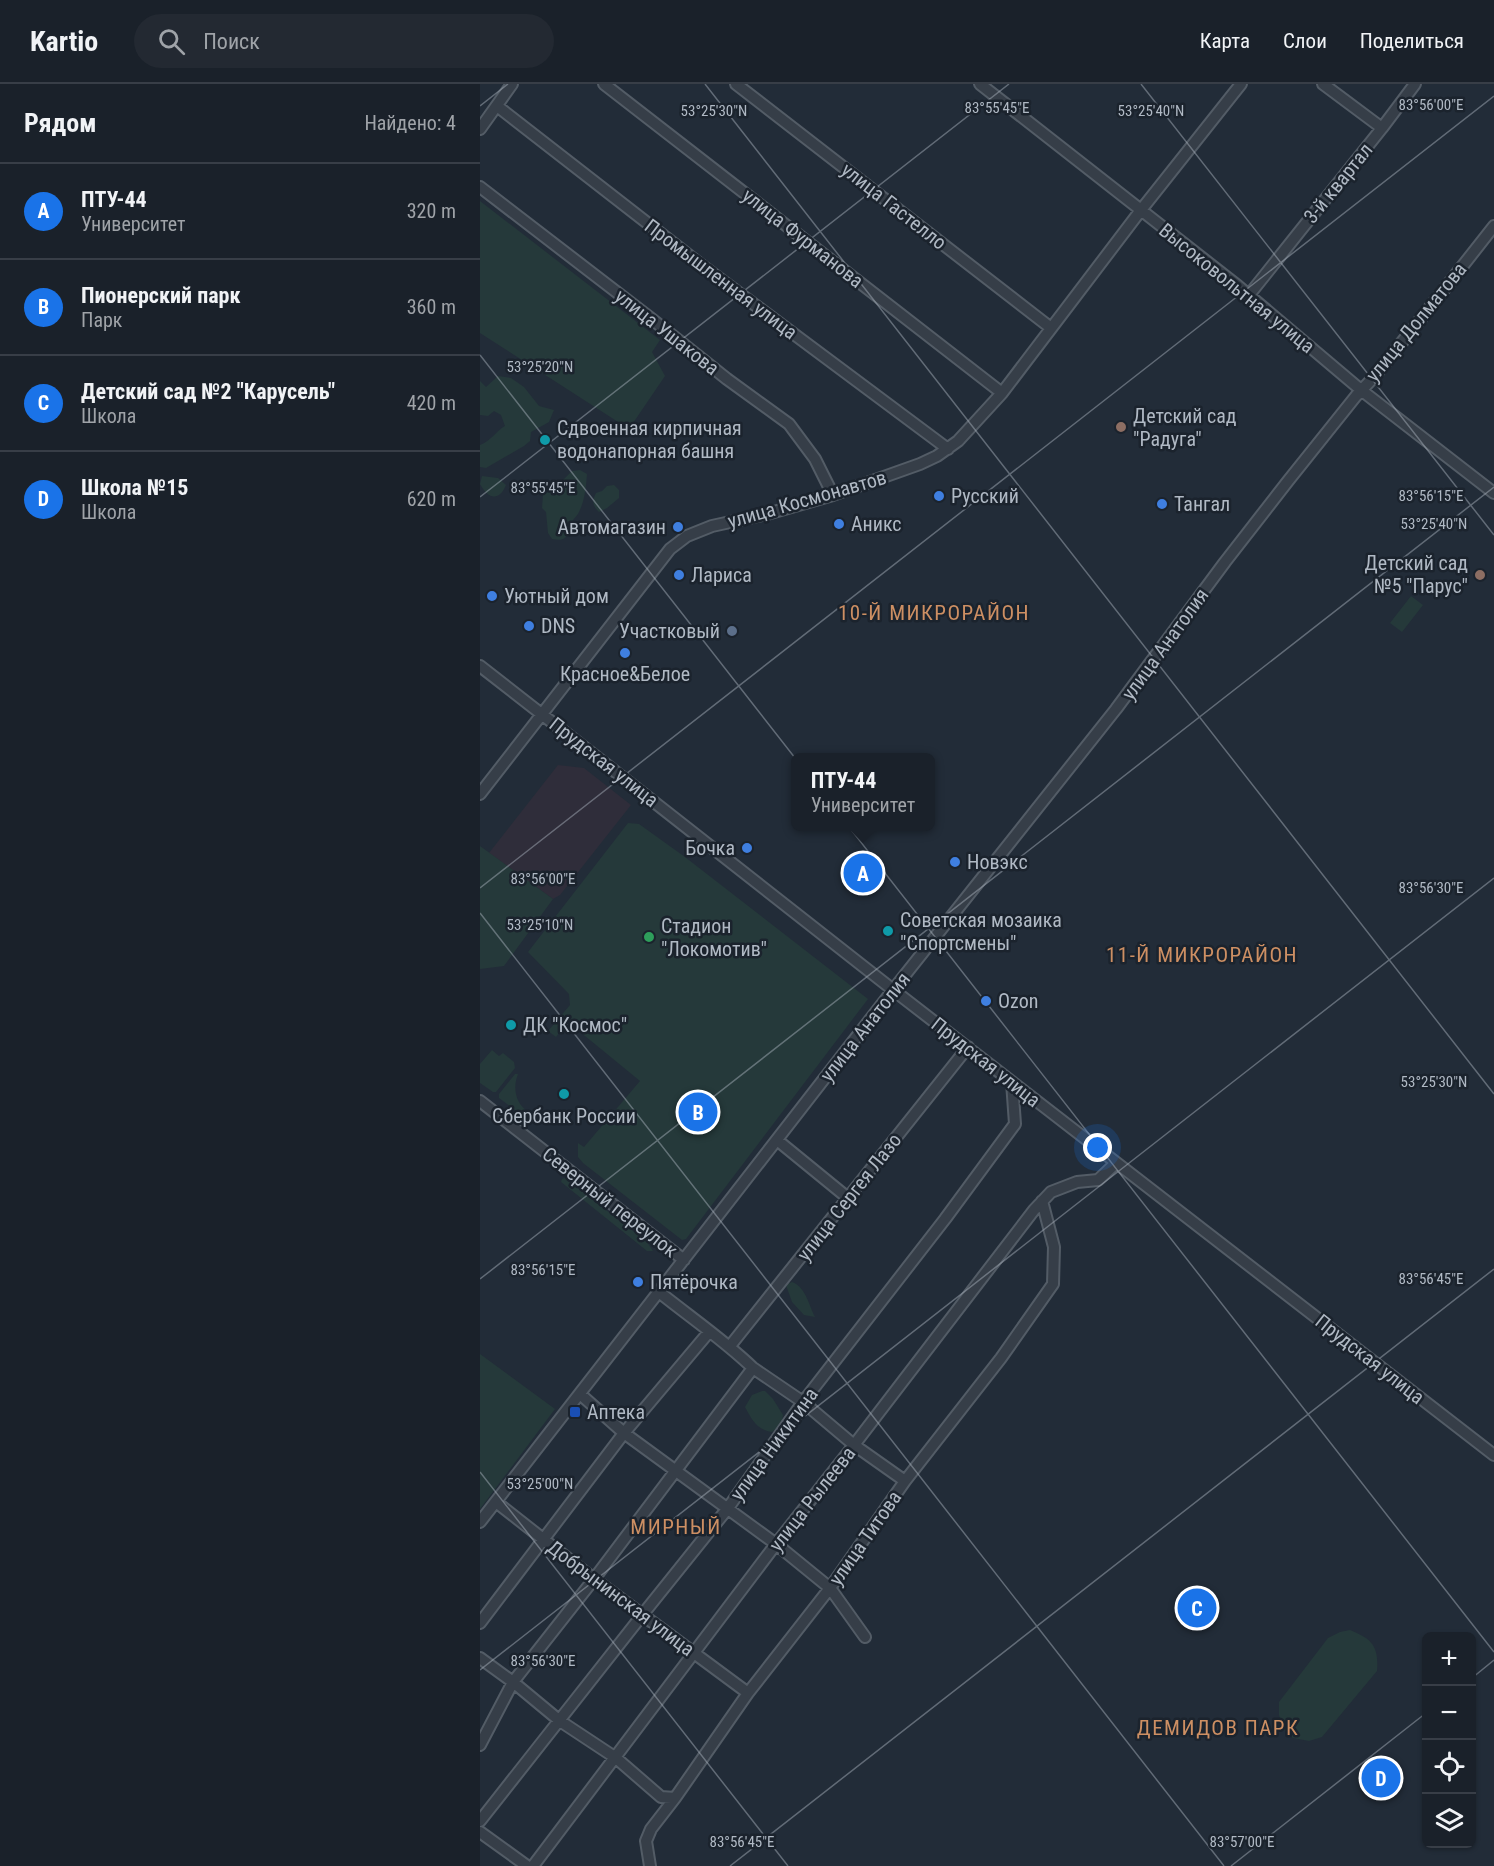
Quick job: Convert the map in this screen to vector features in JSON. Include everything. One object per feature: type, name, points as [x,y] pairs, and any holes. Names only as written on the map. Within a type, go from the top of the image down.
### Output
[{"type":"street","points":[[480,129],[512,84]]},
{"type":"street","name":"улица Фурманова","points":[[604,84],[1002,393]]},
{"type":"street","name":"улица Гастелло","points":[[736,84],[1052,328]]},
{"type":"street","name":"Высоковольтная улица","points":[[980,84],[1249,295],[1361,390],[1494,493]]},
{"type":"street","name":"улица Космонавтов","points":[[480,794],[663,558],[682,539],[712,526],[767,514],[833,495],[920,464],[948,449],[969,431],[1002,393],[1240,84]]},
{"type":"street","name":"3-й квартал","points":[[1249,295],[1382,128],[1323,84]]},
{"type":"street","points":[[1382,128],[1415,84]]},
{"type":"street","name":"Промышленная улица","points":[[497,106],[700,264],[948,449]]},
{"type":"street","name":"улица Ушакова","points":[[480,187],[727,379],[789,424],[815,459],[833,495]]},
{"type":"street","name":"улица Долматова","points":[[1361,390],[1494,226]]},
{"type":"street","name":"улица Анатолия","points":[[480,1522],[1116,709],[1225,562],[1361,390]]},
{"type":"street","name":"Прудская улица","points":[[480,666],[1494,1455]]},
{"type":"street","name":"улица Сергея Лазо","points":[[730,1346],[968,1047]]},
{"type":"street","name":"улица Никитина","points":[[480,1821],[728,1508],[803,1402],[1016,1124],[1012,1082]]},
{"type":"street","name":"Северный переулок","points":[[480,1101],[684,1260]]},
{"type":"street","points":[[777,1140],[848,1198]]},
{"type":"street","name":"улица Рылеева","points":[[533,1866],[776,1544],[1042,1201],[1050,1192],[1077,1182],[1098,1180],[1116,1163]]},
{"type":"street","name":"улица Титова","points":[[650,1866],[646,1841],[651,1829],[748,1693],[830,1588],[905,1481],[1001,1358],[1053,1284],[1054,1247],[1042,1201]]},
{"type":"street","points":[[659,1292],[730,1346],[753,1368],[803,1402],[854,1445],[905,1481]]},
{"type":"street","points":[[480,1623],[624,1433],[709,1332]]},
{"type":"street","points":[[480,1745],[513,1682],[594,1579],[753,1368]]},
{"type":"street","points":[[580,1394],[624,1433],[776,1544],[830,1588],[865,1637]]},
{"type":"street","name":"Добрынинская улица","points":[[496,1502],[594,1579],[748,1693]]},
{"type":"street","points":[[480,1658],[560,1721],[616,1758],[661,1797],[675,1798]]},
{"type":"street","points":[[480,1832],[527,1866]]},
{"type":"shaded area","points":[[558,765],[584,768],[631,805],[560,895],[553,899],[489,853]]},
{"type":"green space","points":[[480,201],[660,340],[652,352],[665,376],[629,429],[480,333]]},
{"type":"green space","points":[[498,376],[511,378],[524,387],[539,406],[554,410],[549,422],[531,432],[530,441],[486,468],[480,467],[480,445],[505,426],[501,415],[494,411],[488,416],[480,415],[480,381],[486,387]]},
{"type":"green space","points":[[580,470],[587,474],[581,507],[565,538],[552,539],[548,533],[546,512],[542,508],[543,494],[555,480],[562,481],[572,471]]},
{"type":"green space","points":[[482,476],[498,478],[506,485],[497,496],[490,495],[480,484]]},
{"type":"green space","points":[[614,485],[619,490],[619,498],[599,512],[593,503],[596,493],[607,486]]},
{"type":"green space","points":[[1411,596],[1423,605],[1402,632],[1390,623]]},
{"type":"green space","points":[[628,823],[639,824],[685,857],[868,999],[686,1239],[682,1240],[578,1157],[578,1143],[584,1147],[640,1081],[568,1022],[556,1037],[548,1031],[570,1005],[569,994],[528,952]]},
{"type":"green space","points":[[480,846],[553,899],[504,966],[480,969]]},
{"type":"green space","points":[[492,1050],[499,1056],[503,1053],[514,1062],[515,1068],[496,1092],[480,1083],[480,1064]]},
{"type":"green space","points":[[515,1074],[518,1074],[515,1085],[516,1096],[521,1106],[530,1113],[526,1118],[499,1098],[499,1094]]},
{"type":"green space","points":[[565,1178],[647,1242],[653,1251],[647,1251],[561,1182]]},
{"type":"green space","points":[[792,1282],[800,1287],[815,1317],[804,1315],[792,1302],[786,1285]]},
{"type":"green space","points":[[480,1354],[555,1409],[480,1509]]},
{"type":"green space","points":[[762,1391],[773,1399],[783,1415],[781,1425],[772,1432],[759,1427],[745,1407],[752,1395]]},
{"type":"green space","points":[[1350,1630],[1369,1640],[1375,1649],[1377,1671],[1322,1737],[1309,1741],[1293,1738],[1284,1730],[1279,1715],[1279,1702],[1328,1638]]},
{"type":"place","name":"Детский сад \"Радуга\"","points":[[1121,427]]},
{"type":"place","name":"Сдвоенная кирпичная водонапорная башня","points":[[545,440]]},
{"type":"place","name":"Русский","points":[[939,496]]},
{"type":"place","name":"Тангал","points":[[1162,504]]},
{"type":"place","name":"Аникс","points":[[839,524]]},
{"type":"place","name":"Автомагазин","points":[[678,527]]},
{"type":"place","name":"Лариса","points":[[679,575]]},
{"type":"place","name":"Детский сад №5 \"Парус\"","points":[[1480,575]]},
{"type":"place","name":"Уютный дом","points":[[492,596]]},
{"type":"place","name":"DNS","points":[[529,626]]},
{"type":"place","name":"Участковый","points":[[732,631]]},
{"type":"place","name":"Красное&Белое","points":[[625,653]]},
{"type":"place","name":"Бочка","points":[[747,848]]},
{"type":"place","name":"Новэкс","points":[[955,862]]},
{"type":"place","name":"ПТУ-44","points":[[863,873]]},
{"type":"place","name":"Советская мозаика \"Спортсмены\"","points":[[888,931]]},
{"type":"place","name":"Стадион \"Локомотив\"","points":[[649,937]]},
{"type":"place","name":"Ozon","points":[[986,1001]]},
{"type":"place","name":"ДК \"Космос\"","points":[[511,1025]]},
{"type":"place","name":"Сбербанк России","points":[[564,1094]]},
{"type":"place","name":"Пионерский парк","points":[[698,1112]]},
{"type":"place","name":"Пятёрочка","points":[[638,1282]]},
{"type":"place","name":"Аптека","points":[[575,1412]]},
{"type":"place","name":"Детский сад №2 \"Карусель\"","points":[[1197,1608]]},
{"type":"place","name":"Школа №15","points":[[1381,1778]]},
{"type":"district","name":"10-Й МИКРОРАЙОН","points":[[934,613]]},
{"type":"district","name":"11-Й МИКРОРАЙОН","points":[[1202,955]]},
{"type":"district","name":"МИРНЫЙ","points":[[676,1527]]},
{"type":"district","name":"ДЕМИДОВ ПАРК","points":[[1218,1728]]}]
